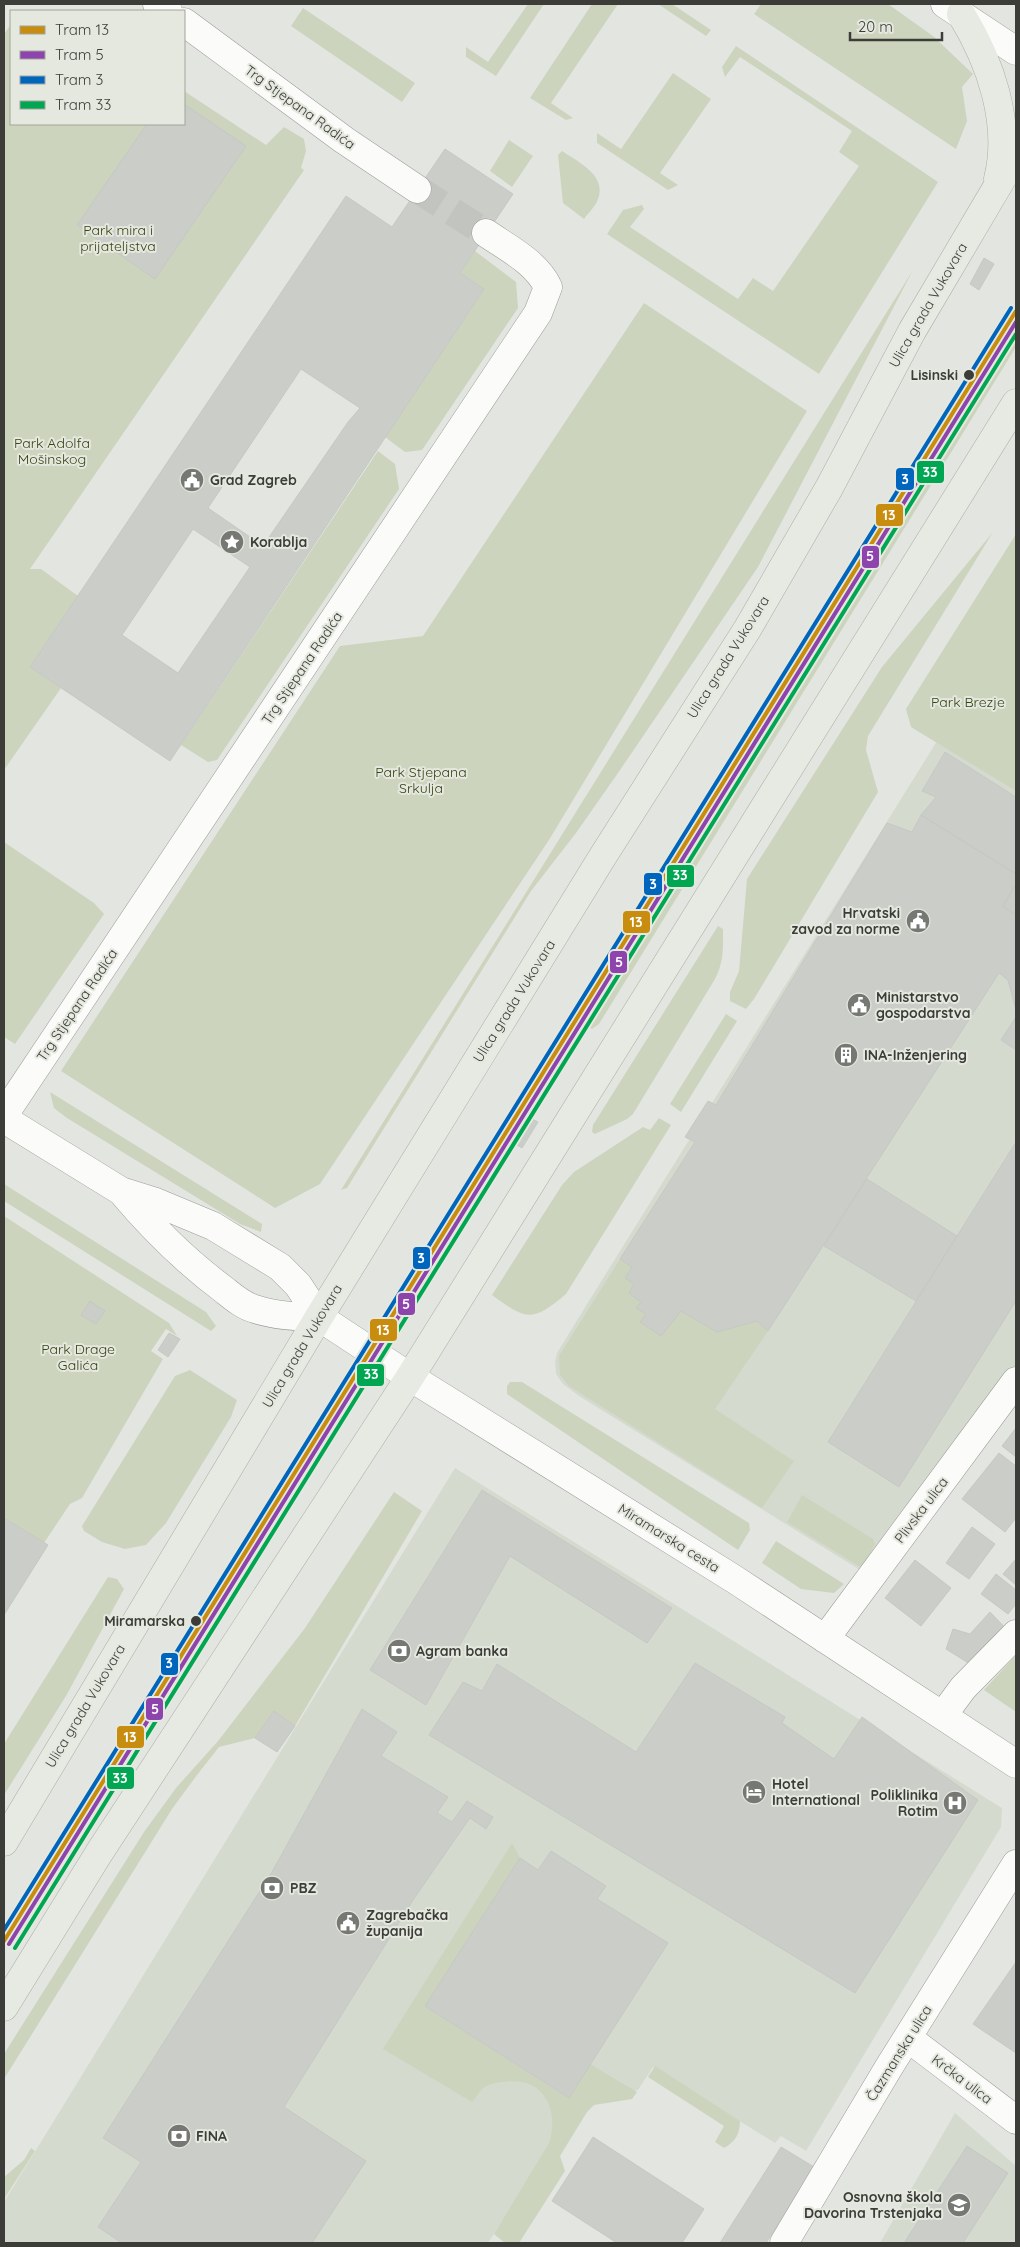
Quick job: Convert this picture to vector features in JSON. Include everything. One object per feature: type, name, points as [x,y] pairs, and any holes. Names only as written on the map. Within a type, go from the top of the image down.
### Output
[{"type":"main road","points":[[953,9],[980,50],[1002,123],[1004,146],[995,191]]},
{"type":"main road","name":"Ulica grada Vukovara","points":[[4,1842],[319,1317],[603,856],[748,628],[829,488],[912,331],[1016,155]]},
{"type":"main road","points":[[4,2007],[99,1853],[410,1377],[1016,403]]},
{"type":"street","points":[[953,9],[1016,50]]},
{"type":"street","name":"Trg Stjepana Radića","points":[[185,23],[344,140],[417,189]]},
{"type":"street","name":"Trg Stjepana Radića","points":[[4,1115],[538,313],[548,287],[544,278],[535,267],[486,233]]},
{"type":"street","name":"Miramarska cesta","points":[[4,1119],[121,1192],[160,1203],[213,1226],[280,1267],[298,1285],[319,1317],[410,1377],[826,1638],[1016,1764]]},
{"type":"street","name":"Miramarska cesta","points":[[121,1192],[188,1264],[253,1309],[277,1315],[319,1317]]},
{"type":"street","name":"Plivska ulica","points":[[826,1638],[1016,1381]]},
{"type":"street","points":[[943,1715],[963,1688],[1016,1634]]},
{"type":"street","name":"Čazmanska ulica","points":[[784,2243],[1016,1864]]},
{"type":"street","name":"Krčka ulica","points":[[908,2038],[1016,2120]]},
{"type":"shaded area","points":[[937,741],[1016,789],[1016,1368],[860,1570],[579,1396],[563,1384],[556,1374],[555,1362],[557,1353],[579,1317]]},
{"type":"shaded area","points":[[455,1468],[1002,1808],[1001,1827],[806,2151],[781,2136],[775,2143],[653,2067],[638,2090],[592,2102],[558,2134],[488,2243],[5,2243],[4,2202]]},
{"type":"shaded area","name":"Osnovna škola Davorina Trstenjaka","points":[[955,2113],[1016,2166],[1016,2243],[880,2243]]},
{"type":"green space","points":[[528,4],[544,4],[496,76],[466,57],[466,47],[488,62]]},
{"type":"green space","points":[[592,4],[618,4],[551,103],[573,118],[566,120],[530,98]]},
{"type":"green space","points":[[658,4],[672,4],[711,30],[706,36]]},
{"type":"green space","points":[[761,4],[888,4],[933,36],[973,74],[962,87],[967,121],[956,149],[754,14]]},
{"type":"green space","points":[[303,8],[415,83],[402,102],[291,26]]},
{"type":"green space","name":"Park mira i prijateljstva","points":[[10,25],[10,125],[185,125],[185,92],[266,145],[284,127],[304,139],[306,151],[301,168],[304,170],[30,569],[41,569],[78,596],[30,667],[61,688],[4,770],[4,34]]},
{"type":"green space","points":[[736,46],[938,182],[819,374],[607,234],[623,210],[642,205],[644,209],[630,227],[738,299],[753,278],[773,291],[859,166],[839,152],[852,131],[740,57],[725,77],[722,67]]},
{"type":"green space","points":[[673,73],[711,99],[660,173],[678,185],[668,190],[597,143],[597,133],[621,149]]},
{"type":"green space","points":[[509,140],[533,156],[512,187],[490,171]]},
{"type":"green space","points":[[562,151],[589,170],[595,176],[598,183],[600,190],[597,202],[584,219],[563,203],[558,155]]},
{"type":"green space","points":[[475,251],[516,282],[518,308],[422,450],[405,452],[385,437],[484,289],[460,273]]},
{"type":"green space","points":[[913,270],[758,567],[576,833],[531,891],[347,1188],[341,1190]]},
{"type":"green space","name":"Park Stjepana Srkulja","points":[[644,303],[807,411],[549,840],[320,1184],[275,1208],[61,1071],[340,646],[423,636]]},
{"type":"green space","points":[[1016,324],[1016,347],[599,1024],[592,1029],[582,1022]]},
{"type":"green space","points":[[378,451],[395,464],[399,489],[217,760],[208,762],[181,745]]},
{"type":"green space","points":[[993,532],[868,736],[866,750],[878,792],[754,999],[746,1009],[730,1001],[730,992],[739,971],[747,879],[882,667]]},
{"type":"green space","name":"Park Brezje","points":[[1016,534],[1016,791],[911,727],[906,709]]},
{"type":"green space","points":[[4,842],[94,903],[104,914],[15,1044],[4,1037]]},
{"type":"green space","points":[[718,926],[723,929],[723,949],[715,979],[633,1114],[627,1119],[595,1134],[592,1132],[593,1125]]},
{"type":"green space","points":[[726,1014],[737,1021],[681,1112],[670,1104]]},
{"type":"green space","points":[[50,1092],[262,1224],[261,1232],[240,1224],[67,1118],[54,1108]]},
{"type":"green space","points":[[659,1118],[671,1125],[566,1294],[545,1310],[529,1315],[513,1309],[492,1295],[562,1185],[574,1172],[643,1127],[650,1130]]},
{"type":"green space","points":[[4,1184],[206,1312],[216,1326],[211,1331],[4,1201]]},
{"type":"green space","name":"Park Drage Galića","points":[[4,1216],[169,1323],[177,1336],[166,1329],[151,1351],[163,1359],[82,1498],[70,1504],[44,1543],[4,1518]]},
{"type":"green space","points":[[620,1259],[632,1267],[625,1278],[634,1284],[629,1293],[641,1302],[636,1308],[646,1314],[641,1322],[681,1311],[717,1332],[757,1321],[768,1331],[715,1409],[794,1461],[762,1508],[569,1386],[560,1375],[559,1356]]},
{"type":"green space","points":[[190,1370],[237,1400],[231,1417],[166,1523],[146,1545],[125,1549],[102,1542],[84,1531],[82,1526],[175,1376]]},
{"type":"green space","points":[[510,1382],[522,1382],[749,1523],[750,1530],[738,1550],[507,1394],[507,1386]]},
{"type":"green space","points":[[394,1492],[422,1511],[295,1726],[274,1711],[255,1738],[219,1747],[172,1809],[4,2079],[4,2054],[144,1832],[176,1788],[218,1741],[305,1628]]},
{"type":"green space","points":[[802,1495],[873,1539],[875,1544],[862,1568],[787,1522]]},
{"type":"green space","points":[[776,1541],[844,1584],[834,1593],[801,1589],[762,1563]]},
{"type":"green space","points":[[108,1577],[117,1579],[124,1589],[66,1696],[4,1795],[4,1744]]},
{"type":"green space","points":[[1016,1655],[1016,1712],[984,1690]]},
{"type":"green space","points":[[512,1843],[520,1858],[425,2006],[568,2098],[590,2064],[637,2092],[632,2099],[594,2105],[587,2112],[560,2156],[565,2171],[519,2243],[505,2243],[494,2234],[549,2143],[552,2118],[550,2107],[545,2098],[529,2084],[502,2082],[485,2087],[472,2102],[383,2049]]},
{"type":"green space","points":[[655,2066],[740,2121],[738,2134],[731,2143],[724,2148],[715,2142],[724,2126],[648,2077]]},
{"type":"green space","points":[[31,2148],[35,2151],[4,2199],[4,2177],[24,2160]]},
{"type":"building","points":[[185,105],[246,146],[155,279],[77,225],[146,125],[185,125]]},
{"type":"building","name":"Grad Zagreb","points":[[445,149],[513,194],[460,273],[484,289],[170,761],[30,667],[346,196],[392,227]],"holes":[[[301,369],[360,408],[348,422],[263,546],[208,508]],[[193,529],[250,567],[178,673],[122,635]]]},
{"type":"building","points":[[984,258],[994,264],[979,290],[970,284]]},
{"type":"building","points":[[945,752],[1016,797],[1016,874],[921,815],[936,797],[922,791]]},
{"type":"building","name":"INA-Inženjering","points":[[921,815],[1016,874],[1016,884],[1003,906],[1016,915],[1016,1010],[1008,980],[999,973],[768,1331],[757,1321],[717,1332],[681,1311],[661,1336],[640,1322],[646,1314],[636,1308],[641,1302],[629,1293],[634,1284],[625,1278],[632,1267],[620,1259],[695,1142],[685,1137],[708,1101],[716,1105],[887,823],[912,832]]},
{"type":"building","points":[[1016,884],[1016,915],[1003,906]]},
{"type":"building","name":"INA-Inženjering","points":[[1016,1017],[1016,1050],[1001,1040]]},
{"type":"building","points":[[530,1118],[538,1122],[522,1148],[514,1143]]},
{"type":"building","points":[[1016,1142],[1016,1301],[899,1487],[828,1442]]},
{"type":"building","points":[[867,1179],[957,1236],[916,1301],[824,1246]]},
{"type":"building","points":[[90,1301],[105,1311],[96,1324],[81,1315]]},
{"type":"building","points":[[169,1333],[180,1339],[168,1357],[158,1350]]},
{"type":"building","points":[[1016,1428],[1016,1457],[1002,1446]]},
{"type":"building","points":[[999,1453],[1016,1466],[1016,1518],[1005,1532],[962,1499]]},
{"type":"building","points":[[482,1490],[672,1608],[647,1643],[510,1556],[426,1705],[370,1670]]},
{"type":"building","points":[[4,1518],[48,1545],[4,1615]]},
{"type":"building","points":[[972,1527],[995,1544],[969,1579],[946,1563]]},
{"type":"building","points":[[1016,1559],[1016,1585],[1003,1574]]},
{"type":"building","points":[[915,1560],[951,1588],[921,1626],[885,1598]]},
{"type":"building","points":[[996,1574],[1016,1590],[1016,1604],[1008,1614],[981,1594]]},
{"type":"building","points":[[990,1612],[1013,1636],[978,1669],[946,1649],[953,1629],[970,1634]]},
{"type":"building","points":[[695,1663],[785,1717],[782,1723],[834,1759],[862,1717],[978,1800],[855,1993],[429,1735],[463,1682],[482,1691],[497,1664],[636,1752]]},
{"type":"building","points":[[362,1709],[397,1732],[381,1756],[448,1797],[437,1813],[452,1822],[467,1801],[493,1817],[486,1829],[470,1818],[467,1822],[415,1897],[284,2107],[366,2161],[312,2243],[122,2243],[98,2227],[141,2162],[103,2138],[272,1872]]},
{"type":"building","points":[[274,1711],[295,1726],[277,1752],[255,1738]]},
{"type":"building","points":[[551,1851],[606,1886],[597,1899],[668,1943],[569,2098],[425,2006],[520,1858],[538,1870]]},
{"type":"building","points":[[1016,1962],[1016,2053],[973,2024]]},
{"type":"building","points":[[593,2137],[704,2209],[682,2243],[617,2243],[552,2201]]},
{"type":"building","points":[[967,2146],[1008,2173],[963,2243],[904,2243]]},
{"type":"building","points":[[781,2147],[814,2167],[766,2243],[720,2243]]},
{"type":"tunnel","points":[[417,189],[486,233]]},
{"type":"tram line","name":"3","points":[[4,1930],[1011,308]]},
{"type":"tram line","name":"13","points":[[4,1941],[1016,311]]},
{"type":"tram line","name":"5","points":[[9,1944],[1016,322]]},
{"type":"tram line","name":"33","points":[[15,1948],[1016,334]]},
{"type":"place","name":"Lisinski","points":[[969,375]]},
{"type":"place","name":"Grad Zagreb","points":[[192,480]]},
{"type":"place","name":"Korablja","points":[[232,542]]},
{"type":"place","name":"Hrvatski zavod za norme","points":[[918,921]]},
{"type":"place","name":"Ministarstvo gospodarstva","points":[[859,1005]]},
{"type":"place","name":"INA-Inženjering","points":[[846,1055]]},
{"type":"place","name":"Miramarska","points":[[196,1621]]},
{"type":"place","name":"Agram banka","points":[[399,1651]]},
{"type":"place","name":"Hotel International","points":[[754,1792]]},
{"type":"place","name":"Poliklinika Rotim","points":[[955,1803]]},
{"type":"place","name":"PBZ","points":[[272,1888]]},
{"type":"place","name":"Zagrebačka županija","points":[[348,1923]]},
{"type":"place","name":"FINA","points":[[179,2136]]},
{"type":"place","name":"Osnovna škola Davorina Trstenjaka","points":[[959,2205]]},
{"type":"park label","name":"Park Adolfa Mošinskog","points":[[52,452]]}]
